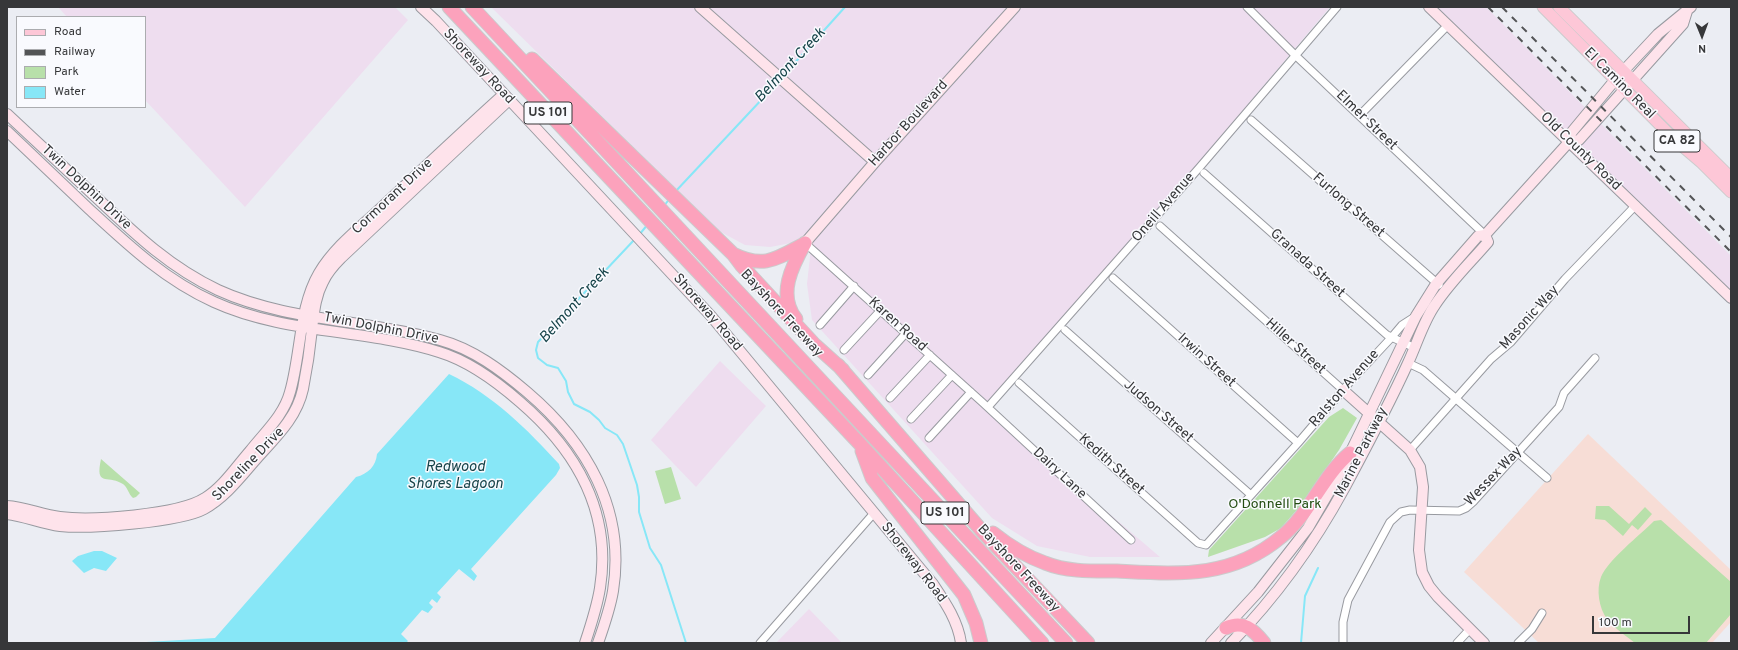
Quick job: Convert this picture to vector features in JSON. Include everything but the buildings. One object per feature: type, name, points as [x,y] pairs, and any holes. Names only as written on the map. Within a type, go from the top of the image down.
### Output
[{"type":"highway","name":"US 101","points":[[449,7],[860,444],[1042,643]]},
{"type":"highway","points":[[473,7],[540,67],[733,254],[742,266],[814,344],[843,370]]},
{"type":"highway","name":"Bayshore Freeway","points":[[473,7],[1066,643]]},
{"type":"highway","points":[[733,254],[752,262],[769,261],[782,257],[805,243]]},
{"type":"highway","points":[[805,243],[794,264],[788,281],[787,290],[789,307],[797,322],[843,370],[982,531],[1088,643]]},
{"type":"highway","points":[[860,444],[872,478],[964,595],[976,623],[981,643]]},
{"type":"highway","points":[[965,510],[1013,548],[1034,559],[1054,566],[1102,571],[1176,574],[1201,572],[1219,569],[1245,560],[1259,553],[1282,536],[1311,504],[1341,460],[1350,453]]},
{"type":"highway","points":[[1226,628],[1237,625],[1247,626],[1264,643]]},
{"type":"main road","name":"Shoreway Road","points":[[421,7],[436,21],[715,321],[933,584],[944,599],[953,617],[961,643]]},
{"type":"main road","points":[[700,7],[875,162]]},
{"type":"main road","name":"Harbor Boulevard","points":[[805,243],[875,162],[1015,7]]},
{"type":"main road","name":"Old County Road","points":[[1429,7],[1731,298]]},
{"type":"main road","name":"El Camino Real","points":[[1559,7],[1731,178]]},
{"type":"main road","name":"El Camino Real","points":[[1549,9],[1615,80],[1674,139],[1701,162],[1731,192]]},
{"type":"main road","name":"Ralston Avenue","points":[[1416,316],[1436,284],[1478,236],[1486,235],[1569,142],[1571,133],[1623,71],[1658,34],[1678,16],[1689,9]]},
{"type":"main road","name":"Ralston Avenue","points":[[1569,142],[1579,140],[1683,24],[1689,9]]},
{"type":"main road","name":"Cormorant Drive","points":[[309,316],[320,288],[334,266],[506,97]]},
{"type":"main road","name":"Twin Dolphin Drive","points":[[7,114],[140,239],[182,272],[200,282],[240,299],[282,311],[418,334],[443,341],[467,350],[487,361],[512,378],[554,416],[587,458],[597,477],[611,522],[615,569],[613,590],[598,643]]},
{"type":"main road","name":"Twin Dolphin Drive","points":[[7,131],[131,248],[176,282],[194,293],[237,312],[282,323],[418,346],[441,352],[480,372],[504,388],[545,425],[576,465],[585,482],[593,503],[602,546],[600,588],[585,643]]},
{"type":"main road","name":"Ralston Avenue","points":[[1447,289],[1488,242],[1486,235]]},
{"type":"main road","name":"Marine Parkway","points":[[1231,643],[1286,579],[1317,535],[1345,488],[1379,422],[1432,310],[1447,289]]},
{"type":"main road","name":"Shoreline Drive","points":[[7,514],[26,517],[60,526],[80,527],[181,517],[203,509],[227,492],[291,419],[302,392],[309,316]]},
{"type":"main road","name":"Marine Parkway","points":[[1211,643],[1262,587],[1308,528],[1350,453],[1416,316]]},
{"type":"main road","name":"Shoreline Drive","points":[[7,506],[27,508],[61,517],[93,517],[175,510],[204,499],[220,486],[282,411],[290,391],[308,327]]},
{"type":"main road","name":"Hiller Street","points":[[1343,390],[1410,450],[1420,467],[1423,487],[1419,550],[1422,572],[1429,586],[1438,597],[1484,643]]},
{"type":"street","name":"Elmer Street","points":[[1247,7],[1486,235]]},
{"type":"street","name":"Oneill Avenue","points":[[988,407],[1199,168],[1337,7]]},
{"type":"street","points":[[1360,115],[1448,25]]},
{"type":"street","name":"Furlong Street","points":[[1251,120],[1436,284],[1447,289]]},
{"type":"street","name":"Granada Street","points":[[1204,173],[1390,338],[1415,348]]},
{"type":"street","name":"Masonic Way","points":[[1410,450],[1491,359],[1511,342],[1565,279],[1636,205]]},
{"type":"street","name":"Hiller Street","points":[[1160,226],[1343,390]]},
{"type":"street","name":"Karen Road","points":[[805,243],[988,407]]},
{"type":"street","name":"Irwin Street","points":[[1113,278],[1298,443]]},
{"type":"street","points":[[820,325],[854,286]]},
{"type":"street","points":[[844,350],[881,310]]},
{"type":"street","name":"Ralston Avenue","points":[[1203,545],[1208,544],[1402,325],[1416,316]]},
{"type":"street","name":"Judson Street","points":[[1065,330],[1251,495]]},
{"type":"street","points":[[868,374],[906,333]]},
{"type":"street","points":[[890,398],[930,355]]},
{"type":"street","name":"Wessex Way","points":[[1343,643],[1343,622],[1348,600],[1390,522],[1401,512],[1422,509],[1451,511],[1466,508],[1559,407],[1564,393],[1595,358]]},
{"type":"street","points":[[1408,363],[1422,370],[1547,478]]},
{"type":"street","points":[[911,419],[952,375]]},
{"type":"street","name":"Kedith Street","points":[[1019,383],[1198,543],[1203,545]]},
{"type":"street","points":[[929,438],[971,392]]},
{"type":"street","name":"Dairy Lane","points":[[988,407],[1131,540]]},
{"type":"street","points":[[760,643],[874,513]]},
{"type":"street","points":[[1518,643],[1532,629],[1542,613]]},
{"type":"street","points":[[1457,643],[1470,629]]},
{"type":"shaded area","points":[[58,7],[395,7],[408,20],[245,207],[146,101],[146,16],[66,16]]},
{"type":"shaded area","points":[[491,7],[1330,7],[989,411],[1160,557],[1090,557],[1037,546],[992,518],[812,320],[807,284],[812,239],[770,247],[745,245],[719,231]]},
{"type":"shaded area","points":[[1424,7],[1486,7],[1731,256],[1731,292],[1568,137]]},
{"type":"shaded area","points":[[720,361],[766,406],[696,487],[651,440]]},
{"type":"shaded area","points":[[1588,434],[1731,570],[1731,622],[1712,643],[1539,643],[1464,572]]},
{"type":"shaded area","points":[[809,609],[842,643],[776,643]]},
{"type":"green space","name":"O'Donnell Park","points":[[1343,408],[1357,418],[1339,450],[1301,505],[1281,528],[1265,537],[1208,557],[1209,550],[1329,417]]},
{"type":"green space","points":[[101,459],[140,493],[133,498],[123,484],[101,477]]},
{"type":"green space","points":[[671,467],[681,499],[665,504],[655,471]]},
{"type":"green space","points":[[1596,506],[1609,506],[1629,524],[1645,507],[1652,514],[1638,530],[1632,525],[1623,536],[1605,520],[1595,519]]},
{"type":"green space","points":[[1661,520],[1731,582],[1731,614],[1706,643],[1635,643],[1620,632],[1607,619],[1602,610],[1599,599],[1599,582],[1605,570],[1617,556],[1654,521]]},
{"type":"water","name":"Redwood Shores Lagoon","points":[[449,374],[465,382],[495,402],[547,451],[559,464],[560,468],[556,475],[471,569],[477,576],[474,581],[459,569],[437,593],[441,597],[437,603],[432,599],[429,603],[433,607],[428,613],[422,610],[401,634],[408,641],[406,643],[129,643],[215,638],[356,477],[368,472],[371,469],[377,454]]},
{"type":"water","points":[[94,551],[102,551],[117,558],[106,571],[94,568],[84,573],[72,561],[78,556]]},
{"type":"waterway","name":"Belmont Creek","points":[[783,76],[845,7]]},
{"type":"waterway","name":"Belmont Creek","points":[[675,192],[779,81]]},
{"type":"waterway","name":"Belmont Creek","points":[[664,206],[670,198]]},
{"type":"waterway","name":"Belmont Creek","points":[[639,235],[648,224]]},
{"type":"waterway","name":"Belmont Creek","points":[[635,239],[538,342],[536,350],[538,358],[547,365],[558,368],[566,381],[568,392],[574,404],[590,412],[605,428],[617,435],[623,444],[637,485],[639,512],[650,548],[661,565],[686,643]]},
{"type":"waterway","points":[[1301,643],[1305,596],[1318,568]]},
{"type":"railway","points":[[1488,7],[1731,252]]},
{"type":"railway","points":[[1502,7],[1731,237]]}]
